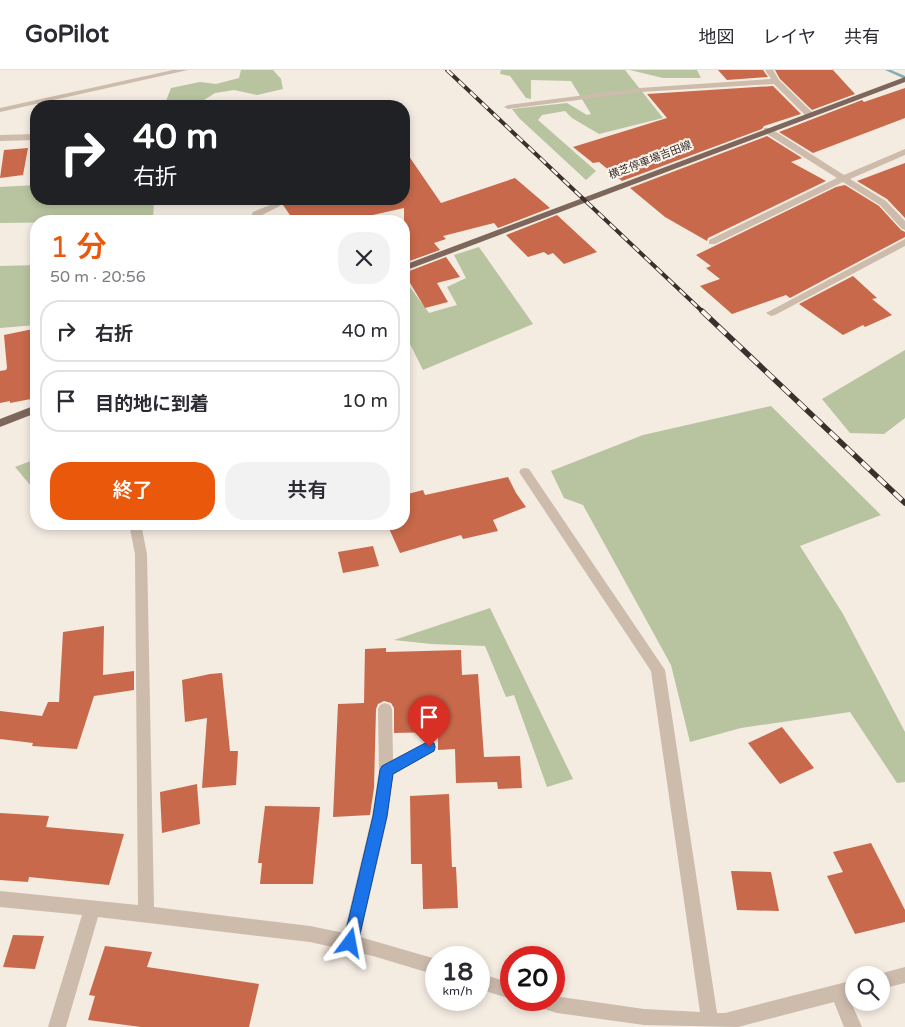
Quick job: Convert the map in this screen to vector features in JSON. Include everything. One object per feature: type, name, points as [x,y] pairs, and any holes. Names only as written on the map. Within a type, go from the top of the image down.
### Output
[{"type":"main road","name":"横芝停車場吉田線","points":[[410,266],[901,80]]},
{"type":"main road","points":[[0,423],[30,411]]},
{"type":"street","points":[[46,100],[184,70]]},
{"type":"street","points":[[770,70],[776,81],[810,115]]},
{"type":"street","points":[[508,107],[640,90],[776,81]]},
{"type":"street","points":[[0,110],[30,103]]},
{"type":"street","points":[[767,130],[883,203],[905,227]]},
{"type":"street","points":[[0,138],[30,138]]},
{"type":"street","points":[[712,242],[844,178],[905,152]]},
{"type":"street","points":[[256,215],[274,205]]},
{"type":"street","points":[[772,313],[905,242]]},
{"type":"street","points":[[525,472],[658,670],[720,1023]]},
{"type":"street","points":[[136,530],[141,554],[146,914]]},
{"type":"street","points":[[350,943],[380,816],[386,770],[385,709]]},
{"type":"street","points":[[386,770],[429,747]]},
{"type":"street","points":[[0,899],[310,934],[373,948],[425,964]]},
{"type":"street","points":[[56,1027],[92,909]]},
{"type":"street","points":[[890,979],[905,975]]},
{"type":"street","points":[[565,1006],[644,1017],[720,1023],[845,990]]},
{"type":"street","points":[[850,1011],[853,1027]]},
{"type":"green space","points":[[241,70],[273,70],[281,79],[283,89],[257,95],[234,90],[215,93],[204,100],[166,100],[171,88],[200,82],[216,84],[239,78]]},
{"type":"green space","points":[[501,70],[625,70],[663,118],[599,134],[572,118],[565,111],[542,115],[538,120],[596,171],[586,180],[519,118],[512,109],[567,103],[587,115],[591,114],[571,81],[531,80],[531,99],[526,98],[510,76],[500,74]]},
{"type":"green space","points":[[630,70],[697,70],[701,78],[663,78]]},
{"type":"green space","points":[[30,185],[30,205],[154,205],[153,215],[30,215],[30,223],[0,223],[0,187]]},
{"type":"green space","points":[[479,247],[533,324],[423,370],[410,344],[410,287],[429,313],[457,305],[447,287],[466,278],[454,255]]},
{"type":"green space","points":[[30,265],[30,326],[0,328],[0,266]]},
{"type":"green space","points":[[905,350],[905,418],[884,434],[850,433],[822,399]]},
{"type":"green space","points":[[771,406],[881,515],[800,546],[843,614],[905,732],[905,782],[897,783],[850,712],[741,728],[690,742],[671,665],[583,505],[564,498],[551,471],[643,435]]},
{"type":"green space","points":[[30,461],[30,485],[15,467]]},
{"type":"green space","points":[[490,608],[573,779],[547,787],[514,695],[506,697],[485,646],[431,644],[394,640]]},
{"type":"building","points":[[718,70],[763,70],[768,77],[727,80]]},
{"type":"building","points":[[775,70],[833,70],[855,94],[812,110],[780,79]]},
{"type":"building","points":[[773,86],[801,114],[764,126],[762,129],[622,181],[599,162],[593,163],[573,147],[667,118],[647,94]]},
{"type":"building","points":[[905,88],[905,118],[813,153],[779,132],[862,100],[864,102]]},
{"type":"building","points":[[767,136],[802,158],[791,162],[826,181],[708,238],[707,241],[665,217],[630,188]]},
{"type":"building","points":[[28,148],[23,175],[0,178],[4,150]]},
{"type":"building","points":[[410,158],[441,203],[515,178],[550,208],[498,228],[494,223],[443,236],[446,239],[434,243],[440,250],[410,261],[410,215],[404,215],[404,208],[373,215],[290,215],[283,205],[410,205]]},
{"type":"building","points":[[905,163],[905,218],[887,199],[857,181]]},
{"type":"building","points":[[845,185],[879,206],[905,232],[905,237],[790,298],[786,295],[732,314],[700,286],[720,279],[706,268],[711,266],[696,255],[836,187]]},
{"type":"building","points":[[557,215],[597,252],[564,264],[553,253],[548,255],[544,252],[528,257],[506,235]]},
{"type":"building","points":[[446,257],[460,277],[437,283],[448,302],[425,308],[410,283],[410,271]]},
{"type":"building","points":[[853,276],[877,298],[872,299],[892,315],[865,327],[863,325],[843,335],[799,304]]},
{"type":"building","points":[[30,330],[30,399],[0,403],[0,371],[7,368],[4,335]]},
{"type":"building","points":[[508,477],[526,507],[493,520],[498,531],[463,539],[461,535],[400,553],[390,530],[410,530],[410,493],[423,490],[425,495]]},
{"type":"building","points":[[373,546],[379,566],[343,573],[338,552]]},
{"type":"building","points":[[104,626],[103,675],[134,671],[134,690],[94,696],[77,749],[32,746],[33,743],[0,739],[0,711],[42,716],[48,702],[59,702],[63,632]]},
{"type":"building","points":[[386,648],[386,652],[461,650],[462,675],[478,674],[484,757],[520,756],[522,788],[498,789],[497,782],[456,783],[455,749],[438,750],[438,732],[394,733],[394,708],[391,703],[384,701],[378,704],[376,709],[374,788],[370,815],[333,817],[338,704],[364,703],[365,649]]},
{"type":"building","points":[[222,673],[230,751],[238,751],[236,785],[202,788],[207,718],[185,722],[182,680]]},
{"type":"building","points":[[782,727],[814,768],[780,784],[748,743]]},
{"type":"building","points":[[197,784],[200,824],[162,833],[160,792]]},
{"type":"building","points":[[449,794],[452,867],[456,867],[458,908],[423,909],[422,864],[411,864],[410,796]]},
{"type":"building","points":[[265,806],[320,807],[313,884],[260,884],[262,863],[258,863]]},
{"type":"building","points":[[0,813],[49,816],[46,827],[124,834],[109,885],[29,877],[28,882],[0,880]]},
{"type":"building","points":[[871,843],[905,910],[905,922],[855,934],[827,876],[843,872],[833,852]]},
{"type":"building","points":[[731,871],[771,872],[779,911],[737,910]]},
{"type":"building","points":[[13,935],[44,936],[35,969],[3,967]]},
{"type":"building","points":[[105,946],[152,952],[147,967],[259,984],[249,1027],[141,1027],[88,1020],[95,996],[89,995]]},
{"type":"waterway","points":[[887,70],[905,78]]},
{"type":"railway","points":[[447,70],[703,312]]},
{"type":"railway","points":[[702,311],[905,503]]},
{"type":"route","points":[[350,943],[380,816],[386,770],[429,747]]}]
